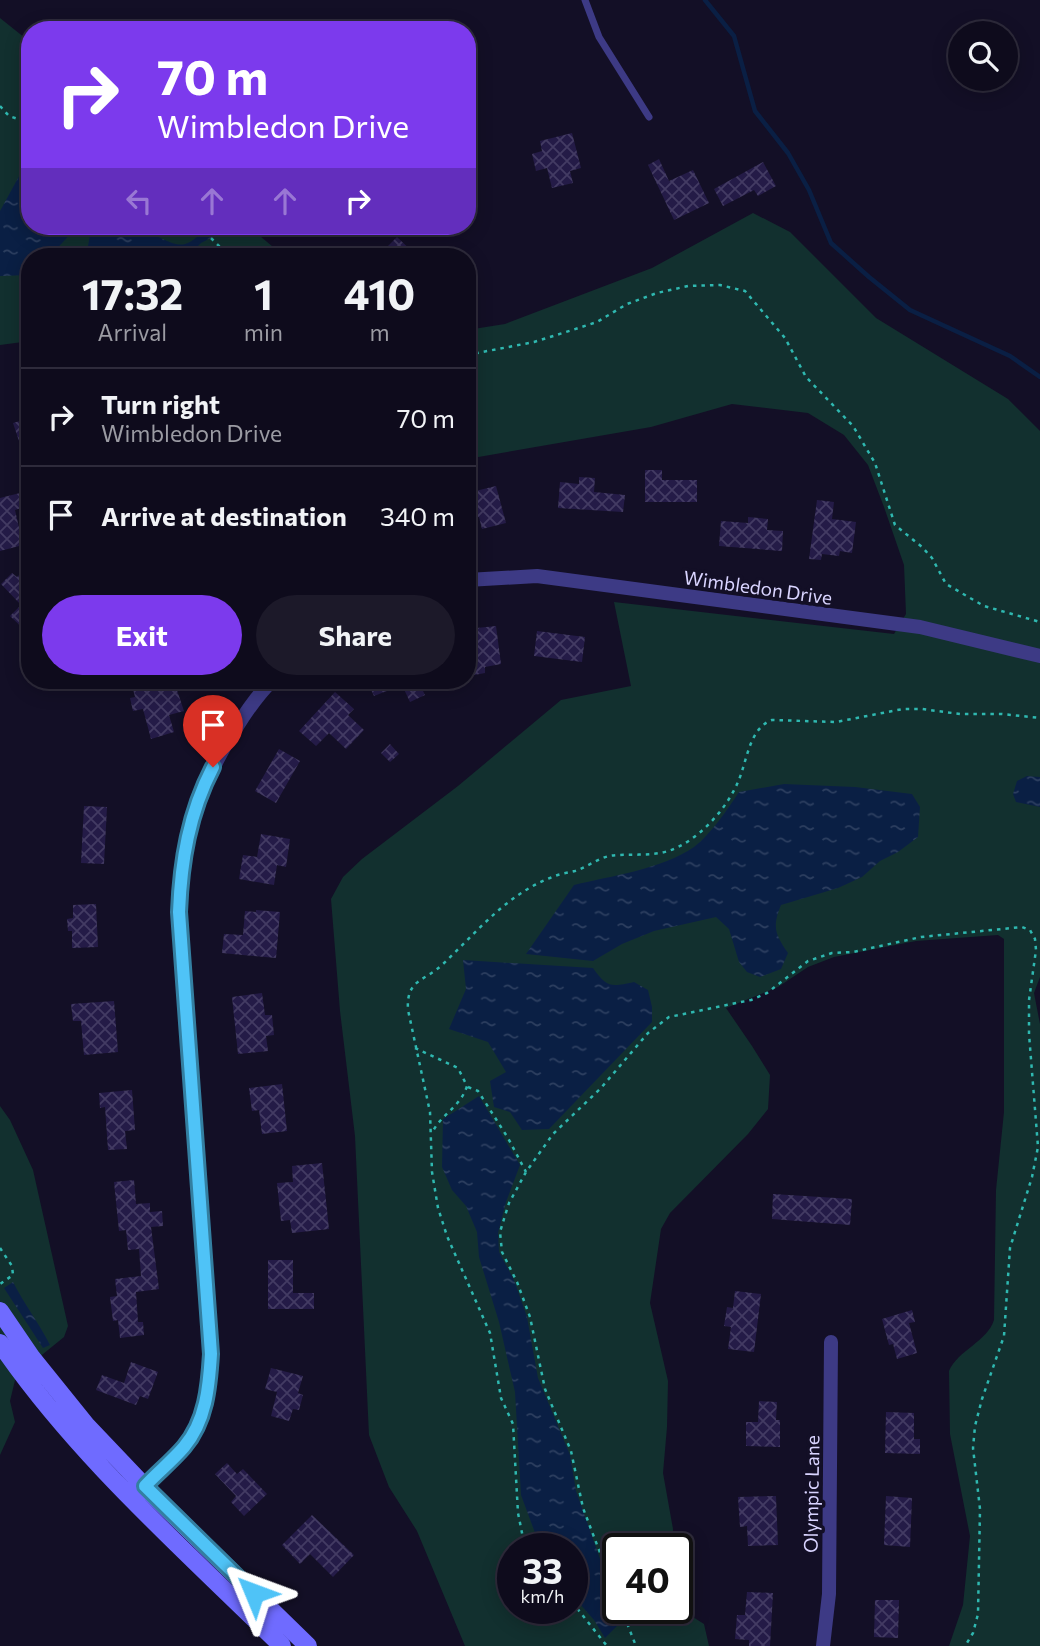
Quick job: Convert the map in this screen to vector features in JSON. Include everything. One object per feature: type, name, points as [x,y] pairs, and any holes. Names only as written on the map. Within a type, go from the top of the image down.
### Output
[{"type":"street","name":"Wimbledon Drive","points":[[476,579],[537,576],[920,627],[1040,656]]},
{"type":"street","points":[[138,1492],[184,1447],[195,1431],[208,1391],[211,1354],[179,912],[180,876],[189,827],[203,786],[222,749],[264,689]]},
{"type":"street","points":[[0,1311],[65,1401],[138,1492],[282,1646]]},
{"type":"street","name":"Olympic Lane","points":[[822,1646],[829,1594],[831,1342]]},
{"type":"street","points":[[0,1343],[58,1419],[308,1646]]},
{"type":"lane","points":[[585,0],[599,37],[649,117]]},
{"type":"path","points":[[0,106],[9,116],[21,120]]},
{"type":"path","points":[[476,353],[534,342],[566,332],[597,321],[627,304],[677,289],[720,285],[745,291],[785,338],[806,377],[853,426],[875,463],[895,525],[932,558],[946,584],[984,606],[1040,622]]},
{"type":"path","points":[[522,1533],[513,1424],[502,1398],[490,1333],[447,1236],[438,1208],[432,1172],[432,1133],[426,1087],[408,1010],[407,998],[412,985],[439,968],[465,940],[530,887],[550,877],[608,857],[667,852],[696,835],[712,820],[737,785],[756,732],[763,723],[772,720],[836,723],[903,709],[1040,718]]},
{"type":"path","points":[[602,1558],[583,1508],[571,1451],[545,1389],[530,1317],[502,1252],[500,1232],[509,1203],[526,1172],[553,1134],[601,1088],[648,1032],[669,1017],[751,1000],[767,993],[808,961],[831,953],[853,952],[921,937],[1022,927],[1030,930],[1036,950],[1030,1000],[1030,1034],[1038,1147],[1032,1177],[1010,1248],[1004,1336],[975,1426],[972,1448],[980,1509],[978,1614],[973,1633],[965,1646]]},
{"type":"path","points":[[415,1048],[458,1068],[467,1086],[478,1091],[509,1138],[526,1172]]},
{"type":"path","points":[[432,1133],[437,1124],[463,1099],[467,1086]]},
{"type":"path","points":[[0,1248],[12,1266],[13,1275],[0,1284]]},
{"type":"path","points":[[588,1622],[607,1646]]},
{"type":"path","points":[[627,1624],[636,1646]]},
{"type":"green space","points":[[0,18],[21,35],[21,235],[259,235],[274,248],[21,248],[21,342],[0,345]]},
{"type":"green space","points":[[753,213],[790,232],[876,318],[1008,399],[1040,431],[1040,977],[1034,993],[1040,1024],[1040,1646],[949,1646],[963,1605],[970,1536],[950,1434],[949,1371],[959,1357],[985,1334],[994,1320],[996,1190],[1004,1112],[1004,939],[998,935],[916,941],[834,957],[808,967],[778,987],[726,1008],[770,1075],[768,1109],[748,1134],[670,1213],[661,1229],[650,1303],[668,1381],[663,1473],[673,1533],[602,1533],[602,1624],[693,1624],[693,1617],[704,1624],[709,1646],[465,1646],[417,1531],[389,1487],[369,1435],[355,1136],[340,1011],[331,899],[343,877],[561,700],[631,686],[614,602],[894,634],[906,614],[904,565],[884,507],[868,465],[844,435],[808,413],[732,404],[651,427],[476,457],[476,329],[505,324],[652,268]]},
{"type":"green space","points":[[0,1106],[10,1120],[33,1170],[68,1326],[64,1337],[16,1376],[10,1401],[15,1422],[0,1455]]},
{"type":"water","points":[[21,173],[21,235],[70,235],[57,248],[21,248],[21,275],[0,276],[0,211]]},
{"type":"water","points":[[90,235],[154,235],[181,245],[200,235],[217,235],[196,248],[88,248]]},
{"type":"water","points":[[1027,776],[1040,777],[1040,807],[1016,802],[1013,794],[1017,781]]},
{"type":"water","points":[[784,784],[855,787],[912,794],[920,807],[918,837],[898,852],[880,861],[862,877],[838,888],[781,905],[776,919],[776,930],[788,953],[781,969],[760,977],[747,972],[739,962],[729,929],[716,917],[654,931],[622,944],[593,961],[526,954],[574,885],[636,871],[681,855],[706,836],[739,792]]},
{"type":"water","points":[[463,960],[593,968],[606,983],[620,985],[634,982],[648,990],[652,1022],[549,1129],[522,1130],[510,1112],[494,1107],[490,1081],[506,1072],[488,1042],[449,1029],[466,989]]},
{"type":"water","points":[[479,1096],[520,1165],[498,1233],[499,1252],[514,1280],[527,1317],[538,1378],[570,1455],[576,1491],[602,1564],[602,1624],[619,1624],[605,1638],[588,1613],[588,1533],[535,1533],[521,1495],[515,1392],[499,1322],[479,1257],[477,1232],[466,1206],[452,1190],[442,1167],[443,1119]]},
{"type":"water","points":[[13,1282],[50,1345],[43,1348],[4,1288]]},
{"type":"building","points":[[572,133],[581,168],[570,171],[573,183],[552,188],[547,168],[536,171],[532,154],[542,151],[540,141]]},
{"type":"building","points":[[659,159],[669,181],[693,170],[709,203],[674,220],[648,165]]},
{"type":"building","points":[[763,162],[776,186],[758,196],[754,190],[723,206],[714,189]]},
{"type":"building","points":[[397,237],[409,248],[386,248]]},
{"type":"building","points":[[21,421],[21,440],[19,441],[13,423]]},
{"type":"building","points":[[645,470],[662,470],[662,480],[697,480],[697,502],[645,502]]},
{"type":"building","points":[[579,477],[595,478],[594,492],[625,495],[623,512],[558,508],[560,482],[579,484]]},
{"type":"building","points":[[496,486],[506,523],[482,529],[479,517],[476,518],[476,491]]},
{"type":"building","points":[[21,493],[21,508],[15,510],[21,546],[0,551],[0,498]]},
{"type":"building","points":[[817,500],[834,502],[832,519],[856,522],[852,553],[840,551],[839,556],[822,554],[821,560],[809,559]]},
{"type":"building","points":[[748,517],[768,519],[767,530],[783,531],[782,551],[719,546],[721,521],[748,523]]},
{"type":"building","points":[[12,573],[17,577],[21,573],[21,605],[1,584]]},
{"type":"building","points":[[21,605],[21,626],[10,616]]},
{"type":"building","points":[[496,626],[501,664],[485,667],[485,673],[476,675],[476,628]]},
{"type":"building","points":[[537,631],[585,637],[582,662],[534,656]]},
{"type":"building","points":[[133,689],[177,689],[184,711],[169,715],[174,732],[151,739],[143,709],[133,711],[130,698],[135,697]]},
{"type":"building","points":[[371,689],[392,689],[374,696]]},
{"type":"building","points":[[404,689],[422,689],[425,695],[410,702]]},
{"type":"building","points":[[335,692],[354,709],[348,715],[364,730],[346,749],[329,733],[316,746],[299,731]]},
{"type":"building","points":[[390,744],[399,754],[390,762],[381,753]]},
{"type":"building","points":[[279,749],[300,761],[276,803],[255,791]]},
{"type":"building","points":[[84,806],[107,807],[104,864],[81,863]]},
{"type":"building","points":[[261,834],[290,839],[286,867],[277,865],[274,885],[239,879],[243,855],[257,857]]},
{"type":"building","points":[[96,904],[98,947],[72,948],[72,931],[68,931],[67,919],[73,918],[73,905]]},
{"type":"building","points":[[245,911],[280,912],[276,958],[222,953],[224,934],[243,935]]},
{"type":"building","points":[[262,993],[265,1015],[272,1015],[274,1035],[266,1036],[268,1051],[238,1054],[232,997]]},
{"type":"building","points":[[114,1001],[118,1052],[84,1055],[81,1021],[73,1021],[71,1004]]},
{"type":"building","points":[[282,1084],[287,1131],[262,1134],[259,1110],[252,1111],[249,1088]]},
{"type":"building","points":[[132,1090],[135,1130],[125,1131],[127,1149],[108,1150],[105,1107],[100,1108],[99,1093]]},
{"type":"building","points":[[322,1163],[329,1229],[292,1233],[290,1220],[281,1221],[277,1183],[293,1182],[292,1166]]},
{"type":"building","points":[[134,1180],[136,1204],[150,1203],[150,1212],[162,1211],[163,1226],[151,1227],[159,1289],[136,1292],[138,1322],[143,1322],[144,1335],[120,1338],[118,1320],[113,1321],[110,1297],[117,1296],[115,1279],[141,1276],[139,1249],[128,1250],[126,1230],[119,1231],[114,1182]]},
{"type":"building","points":[[773,1194],[852,1199],[850,1225],[772,1219]]},
{"type":"building","points":[[268,1260],[293,1260],[293,1293],[314,1293],[314,1309],[268,1309]]},
{"type":"building","points":[[735,1291],[761,1294],[754,1352],[728,1349],[731,1327],[724,1326],[727,1307],[733,1308]]},
{"type":"building","points":[[912,1310],[915,1322],[909,1323],[917,1353],[897,1359],[893,1344],[889,1345],[882,1319]]},
{"type":"building","points":[[131,1362],[158,1372],[148,1399],[140,1396],[136,1405],[96,1390],[102,1375],[124,1383]]},
{"type":"building","points":[[271,1368],[303,1376],[298,1393],[303,1395],[299,1410],[293,1409],[289,1421],[271,1416],[277,1392],[265,1389]]},
{"type":"building","points":[[759,1401],[777,1402],[776,1420],[780,1420],[780,1447],[746,1446],[746,1422],[758,1422]]},
{"type":"building","points":[[886,1412],[914,1413],[914,1439],[920,1439],[920,1454],[885,1453]]},
{"type":"building","points":[[227,1463],[237,1474],[243,1469],[267,1494],[244,1516],[231,1502],[236,1496],[215,1474]]},
{"type":"building","points":[[776,1496],[778,1545],[748,1546],[747,1526],[740,1527],[738,1497]]},
{"type":"building","points":[[886,1496],[912,1498],[910,1547],[884,1545]]},
{"type":"building","points":[[312,1515],[354,1555],[333,1577],[310,1554],[300,1564],[282,1545]]},
{"type":"building","points":[[747,1592],[773,1593],[770,1646],[749,1646],[749,1640],[735,1639],[737,1615],[745,1615]]},
{"type":"building","points":[[875,1600],[899,1600],[898,1638],[874,1637]]},
{"type":"waterway","points":[[705,0],[734,36],[755,111],[788,153],[809,190],[831,243],[910,310],[1010,356],[1040,377]]},
{"type":"route","points":[[213,767],[203,786],[189,827],[180,876],[179,912],[211,1354],[208,1391],[195,1431],[184,1447],[145,1486],[254,1593]]}]
